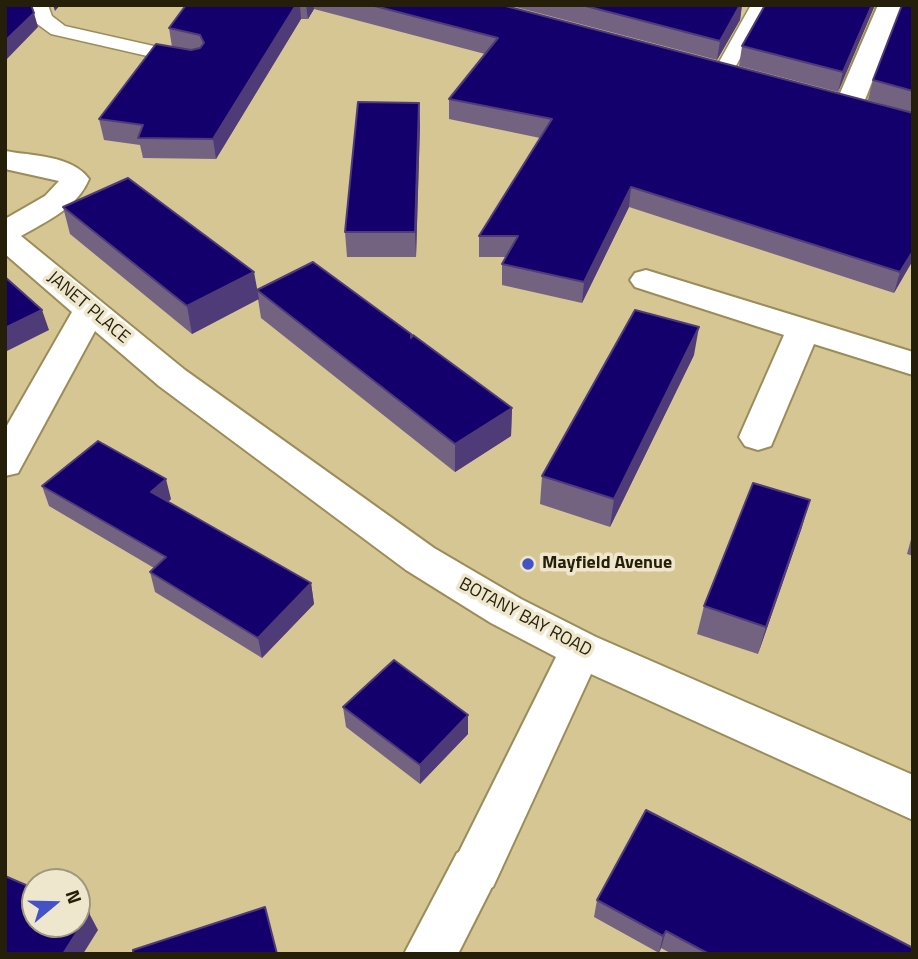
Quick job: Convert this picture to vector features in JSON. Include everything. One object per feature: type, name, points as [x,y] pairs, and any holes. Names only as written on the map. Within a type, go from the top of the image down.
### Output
[{"type":"street","points":[[874,112],[836,101],[890,5]]},
{"type":"street","points":[[699,65],[737,75]]},
{"type":"street","points":[[5,160],[65,171],[74,179],[68,192],[59,200],[5,232]]},
{"type":"street","name":"JANET PLACE","points":[[5,238],[172,377]]},
{"type":"street","points":[[646,280],[913,364]]},
{"type":"street","points":[[5,463],[90,310]]},
{"type":"street","points":[[758,437],[803,330]]},
{"type":"street","name":"BOTANY BAY ROAD","points":[[172,377],[420,559],[506,611],[581,650],[913,798]]},
{"type":"street","points":[[430,954],[477,867],[475,870],[581,650]]},
{"type":"lane","points":[[39,5],[43,19],[58,30],[194,61]]},
{"type":"lane","points":[[737,75],[760,5]]},
{"type":"building","points":[[5,5],[31,5],[34,13],[5,41]]},
{"type":"building","points":[[186,5],[296,5],[213,139],[138,138],[143,125],[99,119],[156,44],[191,50],[200,48],[204,43],[200,35],[169,28]]},
{"type":"building","points":[[371,5],[502,5],[913,113],[913,251],[900,272],[631,187],[584,282],[502,264],[518,236],[479,236],[552,119],[449,99],[498,38]]},
{"type":"building","points":[[582,5],[740,5],[720,41]]},
{"type":"building","points":[[765,5],[872,5],[843,72],[742,46]]},
{"type":"building","points":[[902,5],[913,5],[913,91],[873,80]]},
{"type":"building","points":[[358,102],[419,103],[415,232],[345,232]]},
{"type":"building","points":[[128,178],[254,272],[187,306],[63,207]]},
{"type":"building","points":[[313,262],[411,334],[411,338],[413,335],[512,408],[455,444],[257,290]]},
{"type":"building","points":[[5,277],[42,310],[5,328]]},
{"type":"building","points":[[635,310],[699,327],[614,499],[542,476]]},
{"type":"building","points":[[98,441],[166,479],[151,492],[311,583],[258,638],[150,572],[166,557],[42,486]]},
{"type":"building","points":[[753,483],[810,500],[766,627],[704,606]]},
{"type":"building","points":[[394,660],[468,715],[420,765],[343,707]]},
{"type":"building","points":[[646,810],[913,948],[913,954],[709,954],[666,931],[663,936],[597,900]]},
{"type":"building","points":[[5,876],[21,883],[21,938],[73,938],[63,954],[5,954]]},
{"type":"building","points":[[265,907],[277,954],[133,954],[133,950]]},
{"type":"place","name":"Mayfield Avenue","points":[[528,564]]}]
